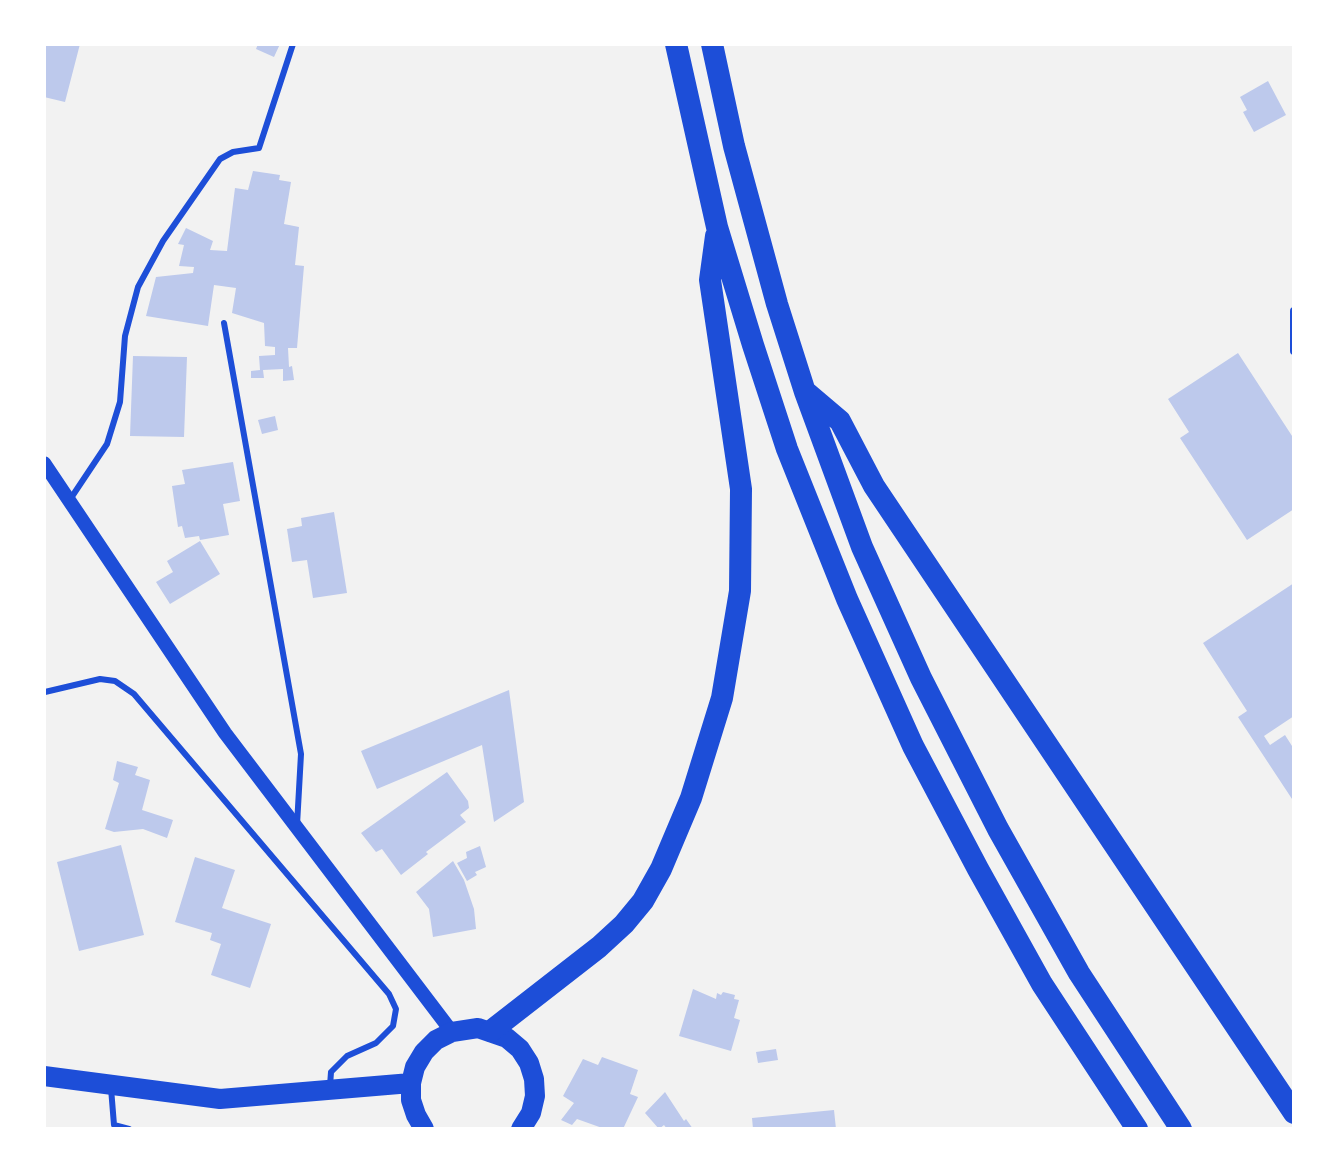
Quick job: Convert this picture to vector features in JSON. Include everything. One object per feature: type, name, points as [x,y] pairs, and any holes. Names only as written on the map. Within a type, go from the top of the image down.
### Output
[{"type":"highway","points":[[676,44],[717,227],[787,449],[847,599],[913,746],[1042,984],[1137,1129]]},
{"type":"highway","points":[[712,44],[753,217],[805,392],[862,547],[958,754],[1079,973],[1181,1129]]},
{"type":"highway","points":[[491,1031],[599,947],[643,901],[661,869],[691,798],[722,698],[740,591],[742,533],[736,446],[710,280],[717,227]]},
{"type":"highway","points":[[805,392],[840,421],[874,486],[1294,1113]]},
{"type":"main road","points":[[424,1129],[411,1100],[415,1067],[436,1040],[452,1032],[478,1028],[507,1038],[520,1049],[529,1063],[535,1096],[523,1128]]},
{"type":"main road","points":[[44,1076],[220,1099],[411,1083]]},
{"type":"street","points":[[1294,311],[1294,351]]},
{"type":"street","points":[[44,463],[225,733],[452,1032]]},
{"type":"lane","points":[[70,499],[107,444],[120,402],[125,336],[138,287],[163,241],[220,159],[233,152],[259,148],[293,44]]},
{"type":"lane","points":[[224,323],[301,754],[297,828]]},
{"type":"lane","points":[[45,692],[100,679],[115,681],[134,694],[389,994],[396,1009],[393,1026],[376,1043],[347,1056],[331,1072],[330,1090]]},
{"type":"lane","points":[[110,1085],[114,1125],[129,1129]]},
{"type":"building","points":[[44,44],[80,44],[65,102],[44,97]]},
{"type":"building","points":[[258,44],[280,44],[274,57],[256,49]]},
{"type":"building","points":[[1268,81],[1286,115],[1254,132],[1243,112],[1247,110],[1240,97]]},
{"type":"building","points":[[253,171],[280,175],[279,180],[291,182],[284,224],[299,227],[295,265],[304,266],[297,348],[288,348],[289,367],[292,366],[294,380],[283,381],[283,369],[263,370],[264,378],[251,378],[251,371],[260,370],[259,356],[275,355],[275,347],[265,346],[264,323],[232,313],[236,288],[214,285],[208,326],[146,316],[156,277],[193,273],[194,267],[179,266],[184,245],[178,244],[186,228],[213,241],[210,250],[227,251],[235,188],[248,190]]},
{"type":"building","points":[[1238,353],[1294,439],[1294,509],[1247,540],[1180,438],[1189,432],[1168,399]]},
{"type":"building","points":[[133,356],[187,357],[184,437],[130,436]]},
{"type":"building","points":[[275,416],[278,430],[262,434],[258,420]]},
{"type":"building","points":[[233,462],[240,501],[223,504],[229,535],[200,540],[199,536],[185,538],[182,526],[178,527],[172,486],[185,484],[182,470]]},
{"type":"building","points":[[334,512],[347,593],[313,598],[307,560],[292,562],[287,529],[302,526],[301,518]]},
{"type":"building","points":[[200,541],[220,574],[170,604],[156,582],[173,572],[167,561]]},
{"type":"building","points":[[1294,583],[1294,716],[1264,736],[1270,745],[1285,735],[1294,745],[1294,802],[1238,717],[1247,711],[1203,643]]},
{"type":"building","points":[[509,690],[524,802],[494,822],[482,745],[377,789],[361,751]]},
{"type":"building","points":[[117,761],[138,767],[135,775],[150,780],[142,810],[173,820],[167,838],[143,829],[114,832],[105,829],[119,783],[113,780]]},
{"type":"building","points":[[447,772],[468,801],[469,808],[460,815],[466,822],[401,875],[382,849],[376,852],[361,833]]},
{"type":"building","points":[[121,845],[144,935],[79,951],[57,862]]},
{"type":"building","points":[[480,846],[486,867],[475,872],[477,875],[467,881],[457,863],[467,858],[466,852]]},
{"type":"building","points":[[195,857],[235,870],[222,908],[271,924],[250,988],[211,975],[221,944],[210,940],[212,933],[175,922]]},
{"type":"building","points":[[453,861],[464,880],[474,909],[476,929],[433,937],[429,909],[416,892]]},
{"type":"building","points":[[693,989],[716,999],[717,993],[721,995],[723,992],[735,995],[734,999],[739,1000],[734,1018],[740,1020],[731,1051],[679,1036]]},
{"type":"building","points":[[776,1049],[778,1060],[758,1063],[756,1052]]},
{"type":"building","points":[[602,1057],[638,1070],[630,1094],[638,1097],[623,1129],[605,1129],[577,1119],[572,1125],[561,1120],[574,1103],[563,1096],[583,1059],[598,1065]]},
{"type":"building","points":[[665,1092],[693,1129],[667,1129],[664,1125],[659,1129],[645,1113]]},
{"type":"building","points":[[834,1110],[836,1129],[753,1129],[752,1118]]}]
